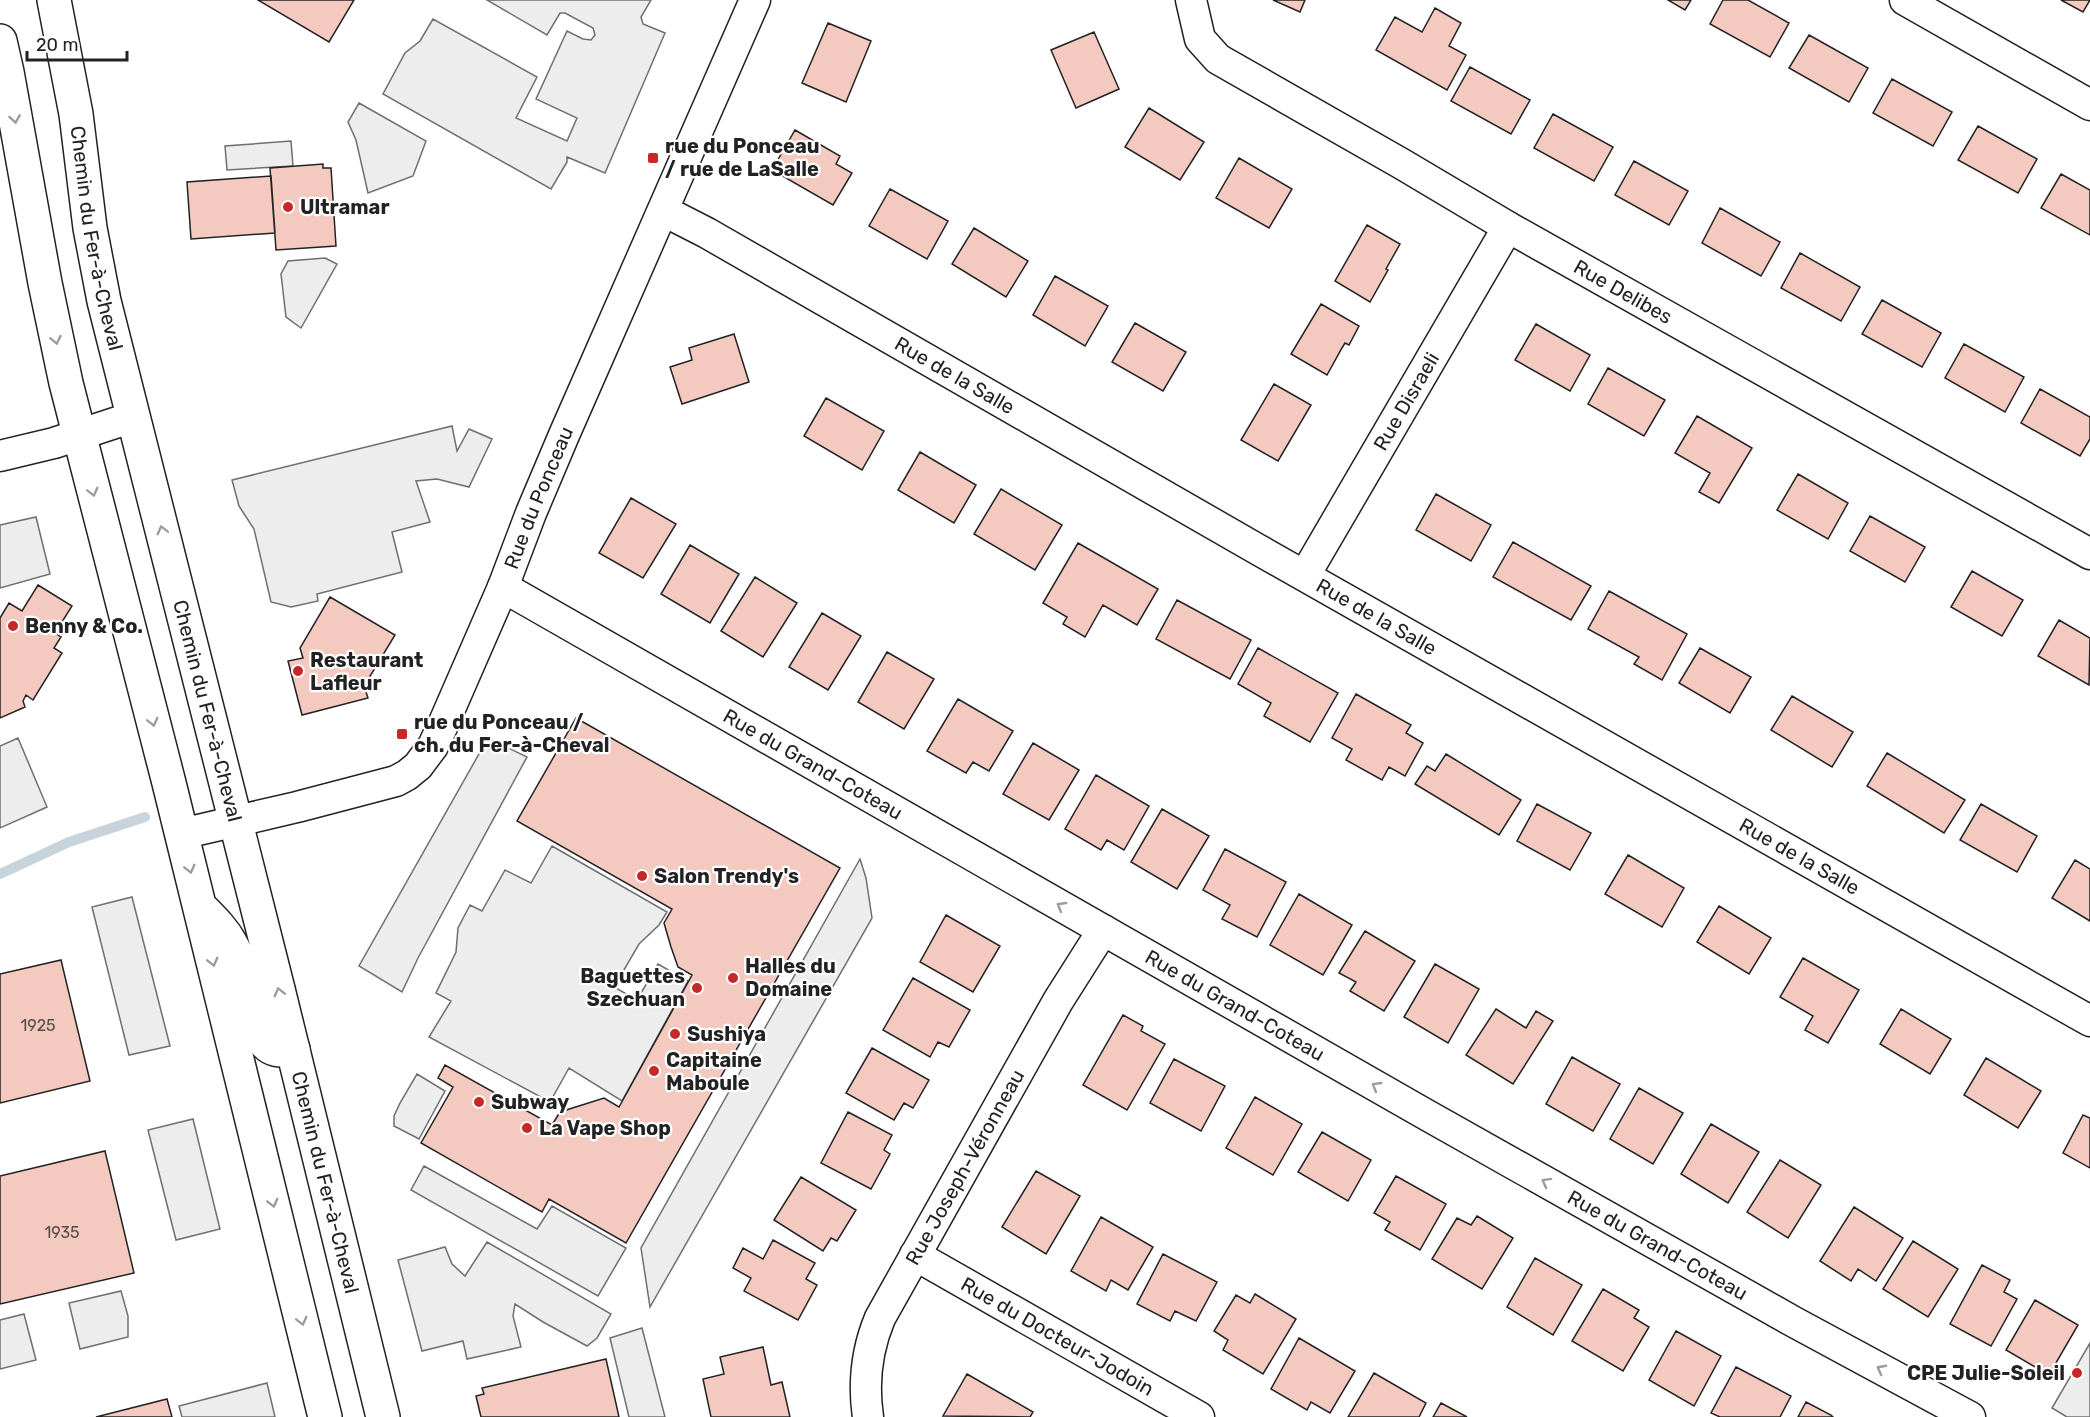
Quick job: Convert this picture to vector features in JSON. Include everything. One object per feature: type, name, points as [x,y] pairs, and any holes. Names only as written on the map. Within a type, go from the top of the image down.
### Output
[{"type":"street","name":"Chemin du Fer-à-Cheval","points":[[54,0],[76,114],[94,256],[132,417],[293,1048],[383,1417]]},
{"type":"street","name":"Rue du Ponceau","points":[[181,834],[378,787],[407,775],[418,766],[433,746],[503,587],[535,503],[755,0]]},
{"type":"street","name":"Rue Delibes","points":[[1191,0],[1200,39],[1218,59],[1508,227],[2090,554]]},
{"type":"street","points":[[1905,0],[2090,105]]},
{"type":"street","points":[[0,41],[48,299],[79,435],[199,905],[325,1417]]},
{"type":"street","name":"Rue de la Salle","points":[[664,211],[696,227],[1257,549],[1305,574],[1338,595],[2090,1021]]},
{"type":"street","name":"Rue Disraeli","points":[[1305,574],[1508,227]]},
{"type":"street","points":[[0,456],[79,435],[132,417]]},
{"type":"street","name":"Rue du Grand-Coteau","points":[[503,587],[1794,1322],[1970,1417]]},
{"type":"street","points":[[199,905],[225,933],[232,945],[239,960],[263,1040],[267,1046],[274,1049],[293,1048]]},
{"type":"street","name":"Rue Joseph-Véronneau","points":[[868,1417],[865,1400],[866,1380],[872,1339],[880,1318],[1058,1001],[1103,930]]},
{"type":"street","name":"Rue du Docteur-Jodoin","points":[[915,1255],[1199,1417]]},
{"type":"shaded area","points":[[487,0],[651,0],[641,17],[643,24],[665,33],[605,173],[567,157],[567,162],[551,189],[383,94],[405,53],[420,41],[433,19],[537,77],[516,118],[567,141],[577,118],[536,99],[567,31],[583,39],[591,40],[595,35],[593,28],[565,13],[560,13],[547,35]]},
{"type":"shaded area","points":[[359,103],[426,141],[413,176],[368,193],[356,140],[348,122]]},
{"type":"shaded area","points":[[291,141],[293,166],[227,170],[225,146]]},
{"type":"shaded area","points":[[325,258],[337,264],[301,328],[286,317],[281,274],[288,261]]},
{"type":"shaded area","points":[[452,426],[457,451],[469,429],[492,439],[469,487],[437,479],[416,481],[430,522],[392,532],[402,572],[317,594],[318,601],[291,607],[271,602],[254,529],[239,506],[232,480]]},
{"type":"shaded area","points":[[36,517],[50,574],[0,588],[0,525]]},
{"type":"shaded area","points":[[18,738],[47,807],[0,828],[0,746]]},
{"type":"shaded area","points":[[488,738],[527,757],[418,958],[402,992],[359,966]]},
{"type":"shaded area","points":[[552,846],[667,912],[659,925],[639,944],[614,987],[637,1000],[658,964],[688,981],[622,1101],[569,1068],[550,1102],[429,1037],[451,1001],[436,993],[456,952],[458,928],[470,905],[482,911],[505,870],[531,883]]},
{"type":"shaded area","points":[[860,859],[866,878],[872,918],[650,1307],[641,1248]]},
{"type":"shaded area","points":[[132,897],[170,1046],[129,1055],[92,907]]},
{"type":"shaded area","points":[[417,1074],[445,1091],[419,1139],[394,1126],[394,1116]]},
{"type":"shaded area","points":[[193,1119],[220,1229],[176,1240],[148,1130]]},
{"type":"shaded area","points":[[424,1166],[537,1229],[552,1206],[626,1248],[598,1296],[411,1190]]},
{"type":"shaded area","points":[[487,1242],[611,1314],[597,1338],[587,1346],[515,1304],[513,1316],[521,1347],[467,1359],[463,1341],[422,1351],[398,1260],[445,1247],[452,1264],[465,1276]]},
{"type":"shaded area","points":[[121,1291],[128,1316],[128,1337],[80,1349],[69,1303]]},
{"type":"shaded area","points":[[24,1314],[36,1360],[0,1369],[0,1320]]},
{"type":"shaded area","points":[[642,1328],[665,1417],[629,1417],[610,1338]]},
{"type":"shaded area","name":"CPE Julie-Soleil","points":[[2090,1343],[2090,1417],[2067,1417],[2052,1408]]},
{"type":"shaded area","points":[[267,1383],[275,1417],[182,1417],[179,1406]]},
{"type":"building","points":[[258,0],[354,0],[329,42]]},
{"type":"building","points":[[1273,0],[1305,0],[1300,12]]},
{"type":"building","points":[[1668,0],[1691,0],[1685,10]]},
{"type":"building","points":[[1723,0],[1748,0],[1789,23],[1770,57],[1710,24]]},
{"type":"building","points":[[2061,0],[2090,0],[2083,12]]},
{"type":"building","points":[[1435,8],[1461,23],[1449,46],[1466,55],[1447,90],[1376,50],[1395,17],[1422,32]]},
{"type":"building","points":[[828,23],[871,41],[846,102],[802,83]]},
{"type":"building","points":[[1094,32],[1119,89],[1076,108],[1051,50]]},
{"type":"building","points":[[1809,35],[1868,68],[1849,102],[1789,68]]},
{"type":"building","points":[[1470,67],[1530,100],[1511,134],[1451,101]]},
{"type":"building","points":[[1892,79],[1952,112],[1933,146],[1873,113]]},
{"type":"building","points":[[1149,108],[1204,142],[1180,180],[1125,147]]},
{"type":"building","points":[[1553,114],[1613,147],[1594,181],[1534,148]]},
{"type":"building","points":[[1978,126],[2037,159],[2018,193],[1958,160]]},
{"type":"building","points":[[795,130],[840,156],[836,164],[852,173],[833,205],[772,170]]},
{"type":"building","points":[[1239,158],[1292,189],[1269,228],[1216,198]]},
{"type":"building","points":[[1634,161],[1688,191],[1669,225],[1615,195]]},
{"type":"building","points":[[323,164],[323,168],[331,168],[336,246],[276,250],[270,168]]},
{"type":"building","points":[[2061,174],[2090,190],[2090,235],[2041,208]]},
{"type":"building","name":"Ultramar","points":[[271,176],[275,233],[191,239],[187,182]]},
{"type":"building","points":[[890,189],[948,221],[927,259],[869,226]]},
{"type":"building","points":[[1720,208],[1780,242],[1761,276],[1702,243]]},
{"type":"building","points":[[1367,225],[1400,244],[1370,302],[1335,281]]},
{"type":"building","points":[[974,228],[1028,261],[1006,297],[952,264]]},
{"type":"building","points":[[1800,253],[1860,287],[1841,321],[1781,288]]},
{"type":"building","points":[[1055,276],[1108,306],[1085,346],[1033,315]]},
{"type":"building","points":[[1882,300],[1941,333],[1922,367],[1862,334]]},
{"type":"building","points":[[1321,304],[1359,326],[1349,345],[1345,343],[1327,375],[1291,354]]},
{"type":"building","points":[[1135,323],[1186,352],[1163,391],[1112,362]]},
{"type":"building","points":[[1536,324],[1590,355],[1570,391],[1515,360]]},
{"type":"building","points":[[734,334],[749,382],[682,404],[670,367],[692,360],[689,348]]},
{"type":"building","points":[[1964,344],[2024,377],[2005,412],[1945,378]]},
{"type":"building","points":[[1608,368],[1665,400],[1644,436],[1588,404]]},
{"type":"building","points":[[1274,384],[1311,405],[1278,461],[1241,440]]},
{"type":"building","points":[[2040,389],[2090,417],[2090,439],[2080,456],[2021,423]]},
{"type":"building","points":[[826,398],[884,431],[862,470],[804,436]]},
{"type":"building","points":[[1697,416],[1752,448],[1719,503],[1699,492],[1710,473],[1675,453]]},
{"type":"building","points":[[920,452],[976,485],[954,523],[898,490]]},
{"type":"building","points":[[1798,474],[1848,503],[1828,539],[1777,510]]},
{"type":"building","points":[[1001,489],[1062,525],[1035,570],[974,534]]},
{"type":"building","points":[[1436,494],[1491,525],[1471,561],[1416,530]]},
{"type":"building","points":[[631,498],[676,524],[643,578],[599,553]]},
{"type":"building","points":[[1870,516],[1925,547],[1905,582],[1850,551]]},
{"type":"building","points":[[1513,542],[1591,586],[1571,620],[1493,577]]},
{"type":"building","points":[[1078,543],[1158,589],[1137,625],[1103,605],[1085,637],[1063,624],[1067,617],[1043,603]]},
{"type":"building","points":[[690,545],[739,574],[710,623],[661,594]]},
{"type":"building","points":[[1972,571],[2023,600],[2002,636],[1951,607]]},
{"type":"building","points":[[755,577],[797,603],[763,657],[721,631]]},
{"type":"building","points":[[38,585],[72,606],[55,633],[61,637],[54,648],[62,653],[33,700],[26,695],[23,701],[25,707],[0,718],[0,618],[9,603],[22,611]]},
{"type":"building","points":[[1609,591],[1687,634],[1662,680],[1634,664],[1639,657],[1588,629]]},
{"type":"building","points":[[330,597],[395,635],[364,686],[368,698],[302,715],[288,661],[303,658],[300,648]]},
{"type":"building","points":[[1177,600],[1251,640],[1230,679],[1156,639]]},
{"type":"building","points":[[822,613],[861,636],[828,690],[789,667]]},
{"type":"building","points":[[2059,620],[2090,638],[2089,685],[2038,656]]},
{"type":"building","points":[[1258,648],[1338,693],[1310,742],[1264,716],[1271,703],[1238,684]]},
{"type":"building","points":[[1700,648],[1751,677],[1730,713],[1679,683]]},
{"type":"building","points":[[887,652],[934,679],[904,729],[858,702]]},
{"type":"building","points":[[1356,694],[1411,725],[1406,733],[1423,743],[1405,776],[1389,767],[1382,780],[1346,760],[1352,749],[1332,738]]},
{"type":"building","points":[[1792,696],[1853,732],[1832,767],[1771,730]]},
{"type":"building","points":[[958,699],[1013,731],[989,771],[973,762],[966,773],[927,751]]},
{"type":"building","name":"Halles du Domaine","points":[[576,718],[840,868],[626,1243],[549,1199],[542,1212],[421,1143],[453,1087],[438,1078],[445,1065],[552,1125],[560,1112],[604,1098],[619,1107],[692,975],[678,967],[671,947],[664,923],[672,909],[517,821]]},
{"type":"building","points":[[1033,743],[1079,770],[1049,820],[1003,794]]},
{"type":"building","points":[[1887,753],[1965,800],[1944,833],[1867,786]]},
{"type":"building","points":[[1446,754],[1521,800],[1499,835],[1415,784],[1427,766],[1435,771]]},
{"type":"building","points":[[1096,775],[1149,806],[1124,850],[1107,840],[1101,850],[1065,829]]},
{"type":"building","points":[[1537,804],[1591,833],[1570,870],[1517,841]]},
{"type":"building","points":[[1981,804],[2037,836],[2017,872],[1960,840]]},
{"type":"building","points":[[1162,809],[1209,836],[1177,889],[1131,862]]},
{"type":"building","points":[[1225,849],[1286,882],[1257,937],[1222,919],[1230,905],[1203,890]]},
{"type":"building","points":[[1628,855],[1684,888],[1662,927],[1605,894]]},
{"type":"building","points":[[2075,860],[2090,869],[2090,921],[2052,898]]},
{"type":"building","points":[[1299,894],[1352,925],[1323,975],[1270,945]]},
{"type":"building","points":[[1719,906],[1771,938],[1749,974],[1697,942]]},
{"type":"building","points":[[946,915],[1000,946],[973,992],[920,962]]},
{"type":"building","points":[[1365,931],[1415,961],[1384,1011],[1350,991],[1356,982],[1339,973]]},
{"type":"building","points":[[1803,958],[1859,990],[1828,1043],[1805,1030],[1813,1016],[1780,997]]},
{"type":"building","points":[[61,960],[90,1081],[0,1103],[0,974]]},
{"type":"building","points":[[1435,964],[1479,989],[1448,1043],[1404,1017]]},
{"type":"building","points":[[913,978],[970,1010],[949,1047],[938,1042],[930,1057],[883,1030]]},
{"type":"building","points":[[1496,1009],[1526,1028],[1536,1011],[1553,1021],[1513,1084],[1466,1055]]},
{"type":"building","points":[[1901,1009],[1951,1039],[1930,1074],[1880,1044]]},
{"type":"building","points":[[1123,1015],[1143,1026],[1141,1031],[1165,1044],[1127,1110],[1083,1085]]},
{"type":"building","points":[[872,1048],[929,1080],[913,1108],[904,1103],[894,1120],[846,1093]]},
{"type":"building","points":[[1572,1057],[1620,1084],[1593,1131],[1546,1104]]},
{"type":"building","points":[[1986,1058],[2041,1091],[2018,1128],[1964,1095]]},
{"type":"building","points":[[1174,1059],[1225,1086],[1201,1131],[1150,1103]]},
{"type":"building","points":[[1639,1088],[1683,1113],[1653,1164],[1610,1139]]},
{"type":"building","points":[[1255,1097],[1302,1124],[1273,1175],[1226,1148]]},
{"type":"building","points":[[848,1112],[892,1135],[884,1150],[890,1154],[871,1189],[821,1163]]},
{"type":"building","points":[[2083,1115],[2090,1118],[2090,1168],[2063,1153]]},
{"type":"building","points":[[1711,1124],[1759,1152],[1728,1203],[1681,1174]]},
{"type":"building","points":[[1322,1132],[1371,1160],[1348,1201],[1298,1172]]},
{"type":"building","points":[[105,1151],[134,1273],[0,1304],[0,1176]]},
{"type":"building","points":[[1780,1160],[1821,1185],[1788,1238],[1747,1212]]},
{"type":"building","points":[[1036,1171],[1080,1196],[1046,1254],[1002,1227]]},
{"type":"building","points":[[1396,1176],[1446,1204],[1420,1250],[1385,1230],[1390,1222],[1374,1213]]},
{"type":"building","points":[[801,1177],[856,1210],[837,1241],[831,1238],[823,1251],[774,1220]]},
{"type":"building","points":[[1854,1207],[1903,1238],[1876,1281],[1858,1269],[1851,1281],[1820,1261]]},
{"type":"building","points":[[1477,1216],[1513,1238],[1482,1289],[1432,1259],[1457,1218],[1471,1225]]},
{"type":"building","points":[[1101,1217],[1153,1247],[1128,1290],[1111,1280],[1106,1291],[1071,1271]]},
{"type":"building","points":[[773,1240],[815,1263],[806,1279],[817,1285],[798,1320],[744,1291],[751,1278],[733,1268],[743,1248],[763,1259]]},
{"type":"building","points":[[1913,1241],[1958,1269],[1928,1317],[1883,1289]]},
{"type":"building","points":[[1163,1254],[1217,1282],[1196,1321],[1175,1311],[1170,1321],[1137,1304]]},
{"type":"building","points":[[1535,1258],[1582,1285],[1553,1335],[1507,1307]]},
{"type":"building","points":[[1982,1265],[2010,1280],[2004,1292],[2017,1299],[1991,1346],[1950,1324]]},
{"type":"building","points":[[1603,1289],[1639,1310],[1634,1318],[1649,1327],[1623,1371],[1572,1341]]},
{"type":"building","points":[[1255,1294],[1296,1319],[1263,1374],[1223,1350],[1228,1340],[1214,1331],[1236,1295],[1250,1303]]},
{"type":"building","points":[[2035,1300],[2078,1325],[2049,1375],[2006,1350]]},
{"type":"building","points":[[1676,1331],[1721,1356],[1694,1406],[1649,1380]]},
{"type":"building","points":[[1299,1338],[1355,1371],[1330,1413],[1311,1402],[1307,1410],[1271,1389]]},
{"type":"building","points":[[763,1347],[771,1385],[782,1382],[790,1417],[711,1417],[703,1379],[724,1374],[720,1357]]},
{"type":"building","points":[[606,1359],[619,1417],[481,1417],[476,1396],[484,1394],[482,1388]]},
{"type":"building","points":[[1736,1367],[1791,1396],[1780,1417],[1720,1417],[1711,1413]]},
{"type":"building","points":[[1374,1373],[1426,1403],[1419,1417],[1348,1417]]},
{"type":"building","points":[[967,1374],[1033,1412],[1030,1417],[943,1416]]},
{"type":"building","points":[[167,1399],[172,1417],[96,1417]]},
{"type":"building","points":[[1806,1402],[1831,1415],[1833,1417],[1798,1417]]},
{"type":"building","points":[[1441,1403],[1467,1417],[1433,1417]]},
{"type":"waterway","points":[[0,874],[69,842],[145,817]]},
{"type":"place","name":"rue du Ponceau / rue de LaSalle","points":[[653,158]]},
{"type":"place","name":"Ultramar","points":[[288,207]]},
{"type":"place","name":"Benny & Co.","points":[[13,626]]},
{"type":"place","name":"Restaurant Lafleur","points":[[298,671]]},
{"type":"place","name":"rue du Ponceau / ch. du Fer-à-Cheval","points":[[402,734]]},
{"type":"place","name":"Salon Trendy's","points":[[642,876]]},
{"type":"place","name":"Halles du Domaine","points":[[733,978]]},
{"type":"place","name":"Baguettes Szechuan","points":[[697,988]]},
{"type":"place","name":"Sushiya","points":[[675,1034]]},
{"type":"place","name":"Capitaine Maboule","points":[[654,1071]]},
{"type":"place","name":"Subway","points":[[479,1102]]},
{"type":"place","name":"La Vape Shop","points":[[527,1128]]},
{"type":"place","name":"CPE Julie-Soleil","points":[[2077,1373]]}]
